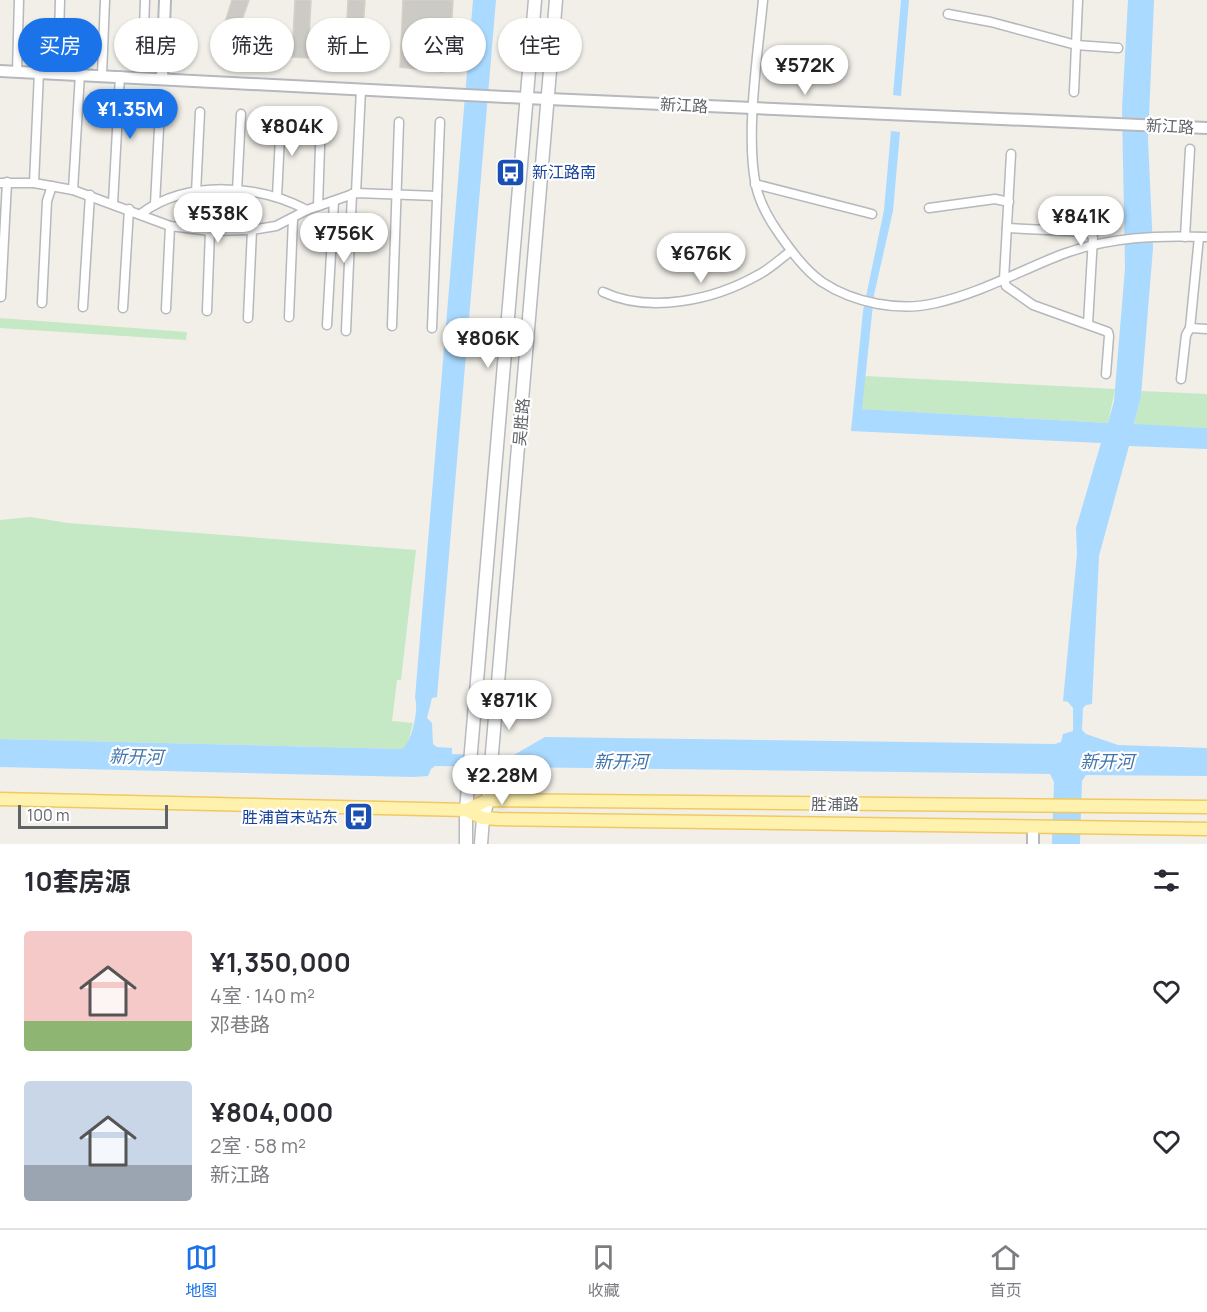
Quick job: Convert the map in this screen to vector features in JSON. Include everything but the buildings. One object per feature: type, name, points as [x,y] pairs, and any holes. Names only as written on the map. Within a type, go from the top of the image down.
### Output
[{"type":"main road","name":"吴胜路","points":[[533,18],[535,0]]},
{"type":"main road","name":"吴胜路","points":[[554,18],[556,0]]},
{"type":"main road","name":"吴胜路","points":[[466,844],[470,760],[528,72]]},
{"type":"main road","name":"吴胜路","points":[[481,844],[483,818],[488,800],[504,633],[549,72]]},
{"type":"main road","points":[[523,130],[544,131]]},
{"type":"main road","name":"胜浦路","points":[[0,799],[466,810],[483,818],[1207,829]]},
{"type":"main road","name":"胜浦路","points":[[466,810],[488,800],[1207,807]]},
{"type":"street","points":[[17,72],[19,0]]},
{"type":"street","points":[[58,73],[60,0]]},
{"type":"street","points":[[102,75],[105,0]]},
{"type":"street","points":[[144,18],[145,0]]},
{"type":"street","points":[[162,78],[165,0]]},
{"type":"street","points":[[763,0],[752,132],[756,184],[765,210],[791,251],[822,282],[862,300],[895,307],[935,304],[1064,254],[1094,245],[1122,239],[1203,237],[1181,379]]},
{"type":"street","points":[[1074,92],[1078,0]]},
{"type":"street","points":[[948,14],[991,22],[1076,45],[1118,48]]},
{"type":"street","name":"新江路","points":[[0,71],[17,72]]},
{"type":"street","points":[[34,183],[39,72]]},
{"type":"street","name":"新江路","points":[[39,72],[526,98],[1207,128]]},
{"type":"street","points":[[73,190],[80,74]]},
{"type":"street","points":[[113,203],[120,76]]},
{"type":"street","points":[[346,331],[361,89]]},
{"type":"street","points":[[155,204],[160,109]]},
{"type":"street","points":[[196,193],[200,112]]},
{"type":"street","points":[[237,191],[242,114]]},
{"type":"street","points":[[277,197],[281,116]]},
{"type":"street","points":[[318,206],[321,118]]},
{"type":"street","points":[[432,328],[440,122]]},
{"type":"street","points":[[392,326],[399,123]]},
{"type":"street","points":[[1185,237],[1190,149]]},
{"type":"street","points":[[1011,154],[1004,279],[1006,286],[1033,305],[1104,329],[1109,336],[1106,374]]},
{"type":"street","points":[[1,297],[3,183],[34,183],[73,190],[142,213],[170,226],[210,231],[252,230],[276,226],[307,210],[354,193],[437,196]]},
{"type":"street","points":[[756,184],[872,214]]},
{"type":"street","points":[[42,303],[47,201],[52,186]]},
{"type":"street","points":[[142,213],[168,198],[196,193],[237,191],[277,197],[307,210]]},
{"type":"street","points":[[83,307],[90,195]]},
{"type":"street","points":[[930,208],[995,199],[1009,202]]},
{"type":"street","points":[[327,325],[334,201]]},
{"type":"street","points":[[123,308],[129,209]]},
{"type":"street","points":[[289,317],[293,219]]},
{"type":"street","points":[[166,309],[170,226]]},
{"type":"street","points":[[1007,228],[1088,232],[1093,237],[1088,324]]},
{"type":"street","points":[[248,318],[252,230]]},
{"type":"street","points":[[207,311],[210,231]]},
{"type":"street","points":[[603,292],[614,297],[641,302],[659,303],[699,298],[758,275],[791,251]]},
{"type":"street","points":[[1190,328],[1207,329]]},
{"type":"street","points":[[1033,826],[1033,844]]},
{"type":"green space","points":[[0,318],[187,332],[186,340],[0,328]]},
{"type":"green space","points":[[865,376],[1115,389],[1108,423],[861,409]]},
{"type":"green space","points":[[1142,391],[1207,394],[1207,428],[1134,425]]},
{"type":"green space","points":[[30,517],[68,523],[416,550],[401,680],[397,680],[392,721],[413,723],[407,746],[402,749],[0,739],[0,520]]},
{"type":"water","name":"新开河","points":[[473,0],[496,0],[437,697],[432,698],[427,718],[432,723],[433,744],[437,747],[452,748],[452,754],[512,756],[545,737],[1055,744],[1061,742],[1063,734],[1073,731],[1073,708],[1068,702],[1063,701],[1077,554],[1076,528],[1101,443],[851,431],[863,311],[884,210],[891,131],[900,132],[893,211],[874,295],[862,409],[1108,423],[1114,401],[1125,268],[1122,109],[1128,0],[1154,0],[1148,140],[1153,248],[1141,396],[1134,424],[1207,428],[1207,449],[1129,446],[1099,556],[1092,704],[1083,708],[1082,730],[1086,734],[1118,745],[1207,748],[1207,776],[1086,775],[1082,781],[1080,844],[1052,844],[1054,782],[1050,774],[435,766],[428,776],[413,777],[0,767],[0,739],[402,749],[406,745],[412,733],[416,710],[415,698],[467,72],[486,72],[486,18],[472,18]]},
{"type":"water","points":[[901,0],[909,0],[901,96],[893,95]]},
{"type":"place","name":"新江路南","points":[[511,172]]},
{"type":"place","name":"胜浦首末站东","points":[[359,817]]}]
